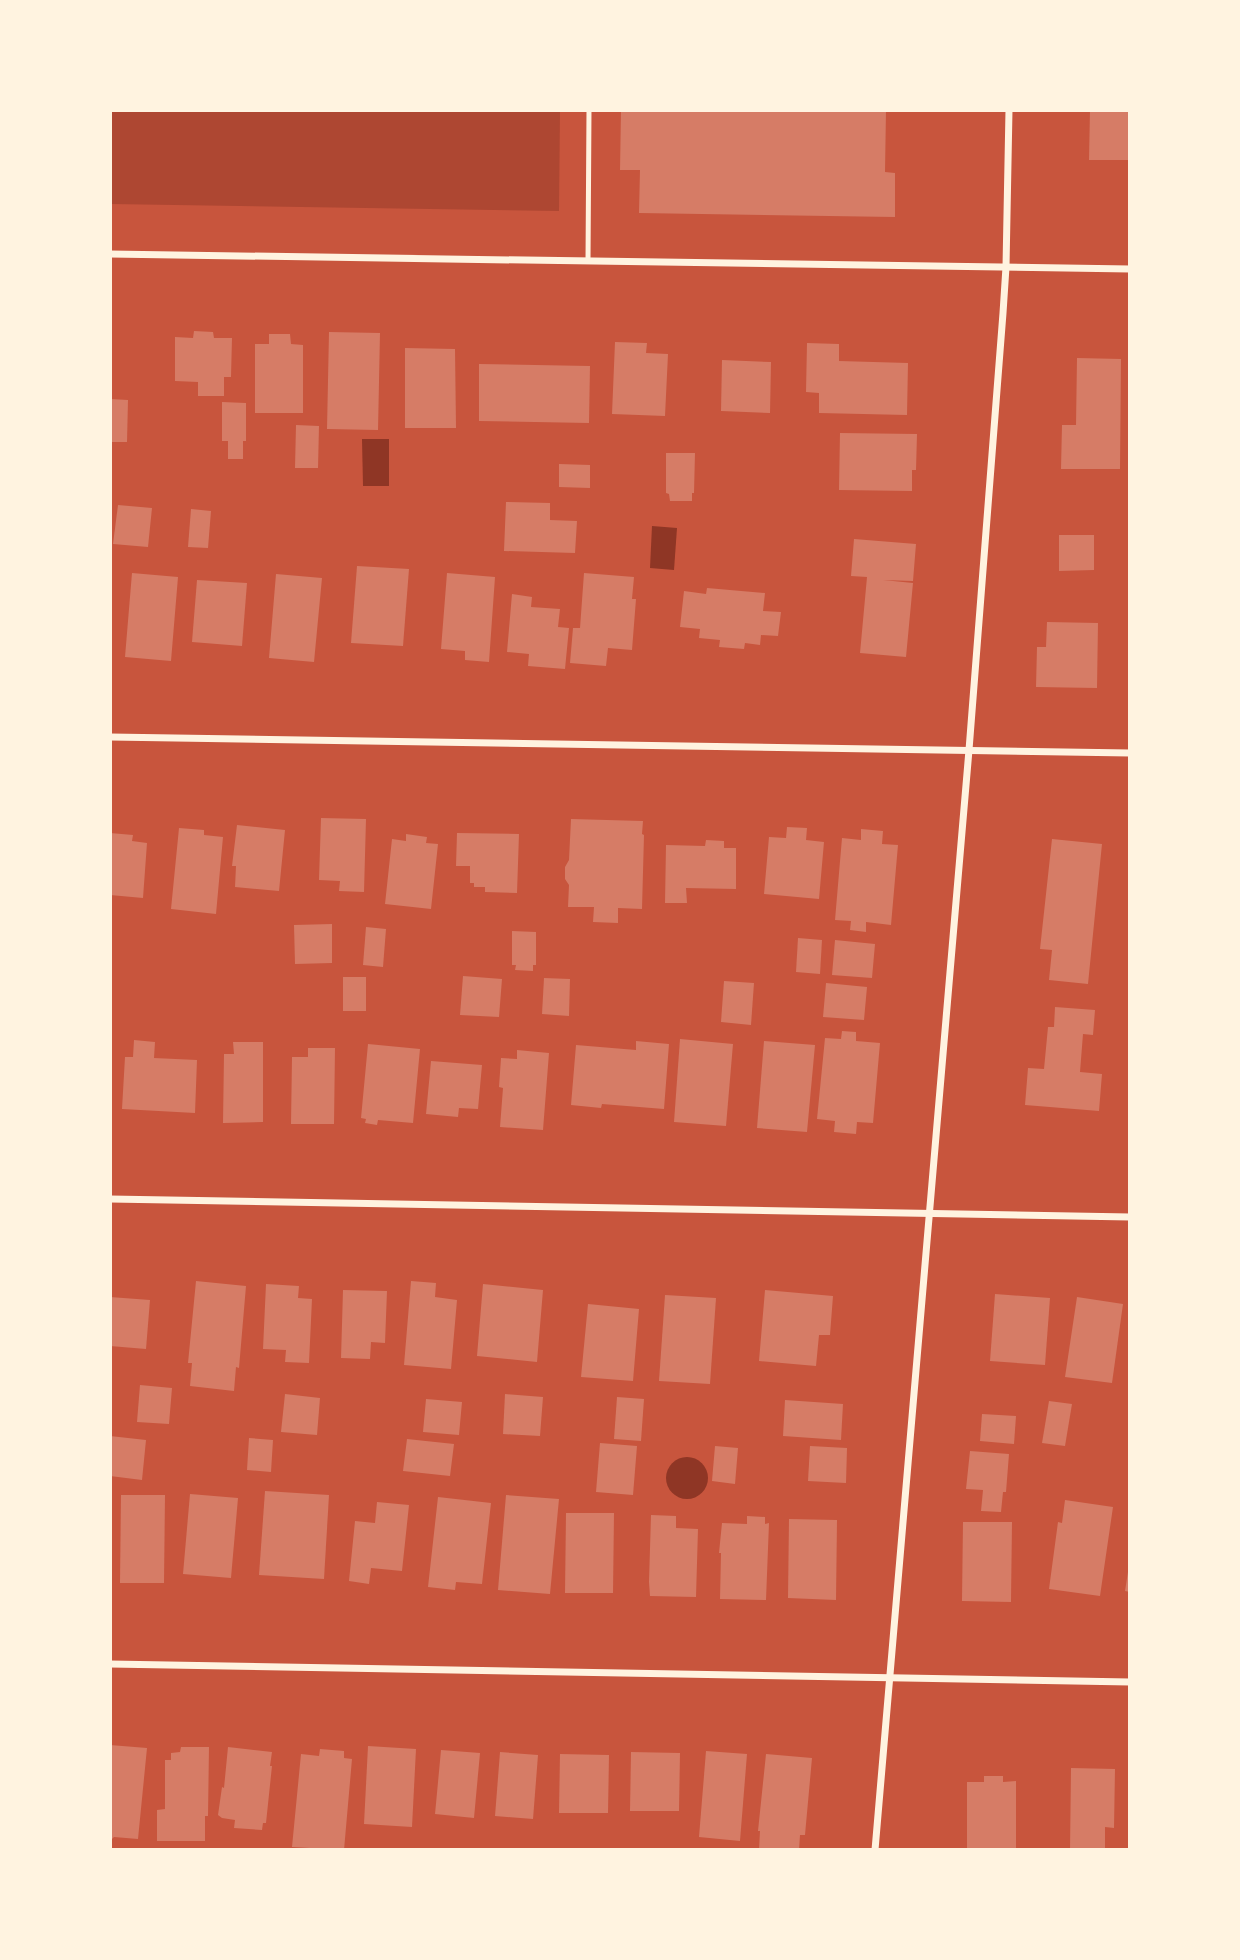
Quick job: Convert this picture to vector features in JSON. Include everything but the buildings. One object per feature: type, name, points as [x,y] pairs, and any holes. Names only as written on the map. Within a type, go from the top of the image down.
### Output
[{"type":"street","points":[[874,1850],[969,750],[1006,267],[1009,110]]},
{"type":"street","points":[[110,254],[1130,269]]},
{"type":"street","points":[[110,737],[1130,753]]},
{"type":"street","points":[[110,1199],[1130,1217]]},
{"type":"street","points":[[110,1664],[1130,1682]]},
{"type":"lane","points":[[588,261],[589,110]]},
{"type":"shaded area","points":[[110,110],[560,110],[559,211],[110,204]]},
{"type":"shaded area","points":[[362,439],[389,439],[389,486],[363,486]]},
{"type":"shaded area","points":[[652,526],[677,528],[674,570],[650,568]]},
{"type":"shaded area","points":[[687,1457],[702,1463],[708,1478],[702,1493],[687,1499],[672,1493],[666,1478],[672,1463]]}]
